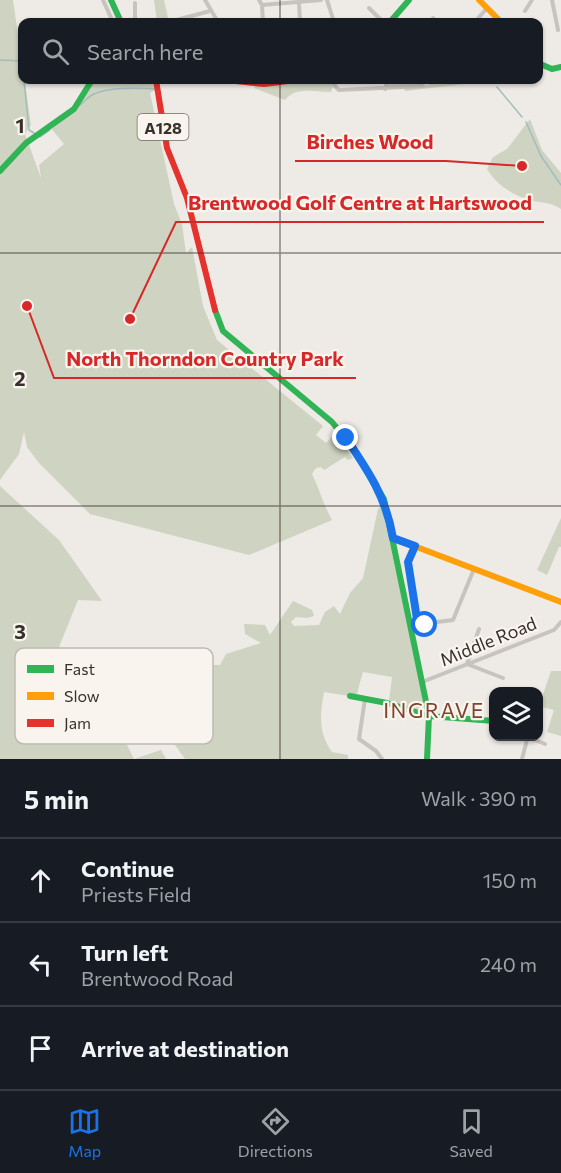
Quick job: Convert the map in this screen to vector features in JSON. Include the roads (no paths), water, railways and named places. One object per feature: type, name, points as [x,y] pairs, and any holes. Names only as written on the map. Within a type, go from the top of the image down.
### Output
[{"type":"main road","points":[[111,0],[119,18]]},
{"type":"main road","points":[[393,18],[409,0]]},
{"type":"main road","points":[[479,0],[497,18]]},
{"type":"main road","points":[[543,65],[552,69],[560,68]]},
{"type":"main road","points":[[0,171],[26,143],[74,109],[90,84]]},
{"type":"main road","name":"A128","points":[[157,84],[167,148],[190,209],[217,320],[223,331],[325,416],[344,436],[369,472],[384,499],[429,717],[427,759]]},
{"type":"main road","points":[[393,538],[561,602]]},
{"type":"main road","points":[[350,696],[415,711],[429,717],[489,721]]},
{"type":"street","points":[[103,0],[111,18]]},
{"type":"street","points":[[204,0],[215,18]]},
{"type":"street","points":[[259,0],[262,5],[263,18]]},
{"type":"street","points":[[262,5],[319,0]]},
{"type":"street","points":[[327,0],[333,18]]},
{"type":"street","points":[[525,11],[532,0]]},
{"type":"street","points":[[552,0],[558,17],[558,30]]},
{"type":"street","points":[[135,3],[135,18]]},
{"type":"street","points":[[299,3],[300,18]]},
{"type":"street","points":[[369,8],[380,18]]},
{"type":"street","points":[[478,18],[487,8]]},
{"type":"street","points":[[183,18],[210,10]]},
{"type":"street","points":[[334,84],[334,88],[339,90],[421,86],[420,84]]},
{"type":"street","points":[[385,88],[386,84]]},
{"type":"street","points":[[415,546],[408,562],[417,619],[421,624],[453,620],[474,569]]},
{"type":"street","name":"Middle Road","points":[[421,682],[554,630],[561,622]]},
{"type":"street","points":[[479,629],[467,664],[503,678]]},
{"type":"street","points":[[365,699],[359,739],[376,751],[382,759]]},
{"type":"street","points":[[415,711],[427,708]]},
{"type":"street","points":[[522,759],[527,741]]},
{"type":"street","points":[[538,741],[545,744]]},
{"type":"waterway","points":[[0,60],[18,61]]},
{"type":"waterway","points":[[24,84],[29,130],[34,133]]},
{"type":"waterway","points":[[497,87],[522,117]]},
{"type":"waterway","points":[[79,106],[90,96],[108,90],[156,89]]},
{"type":"waterway","points":[[526,122],[541,156],[561,185]]},
{"type":"waterway","points":[[40,137],[50,130]]},
{"type":"place","name":"Birches Wood","points":[[522,166]]},
{"type":"place","name":"North Thorndon Country Park","points":[[27,306]]},
{"type":"place","name":"Brentwood Golf Centre at Hartswood","points":[[130,319]]},
{"type":"district","name":"INGRAVE","points":[[434,709]]}]
